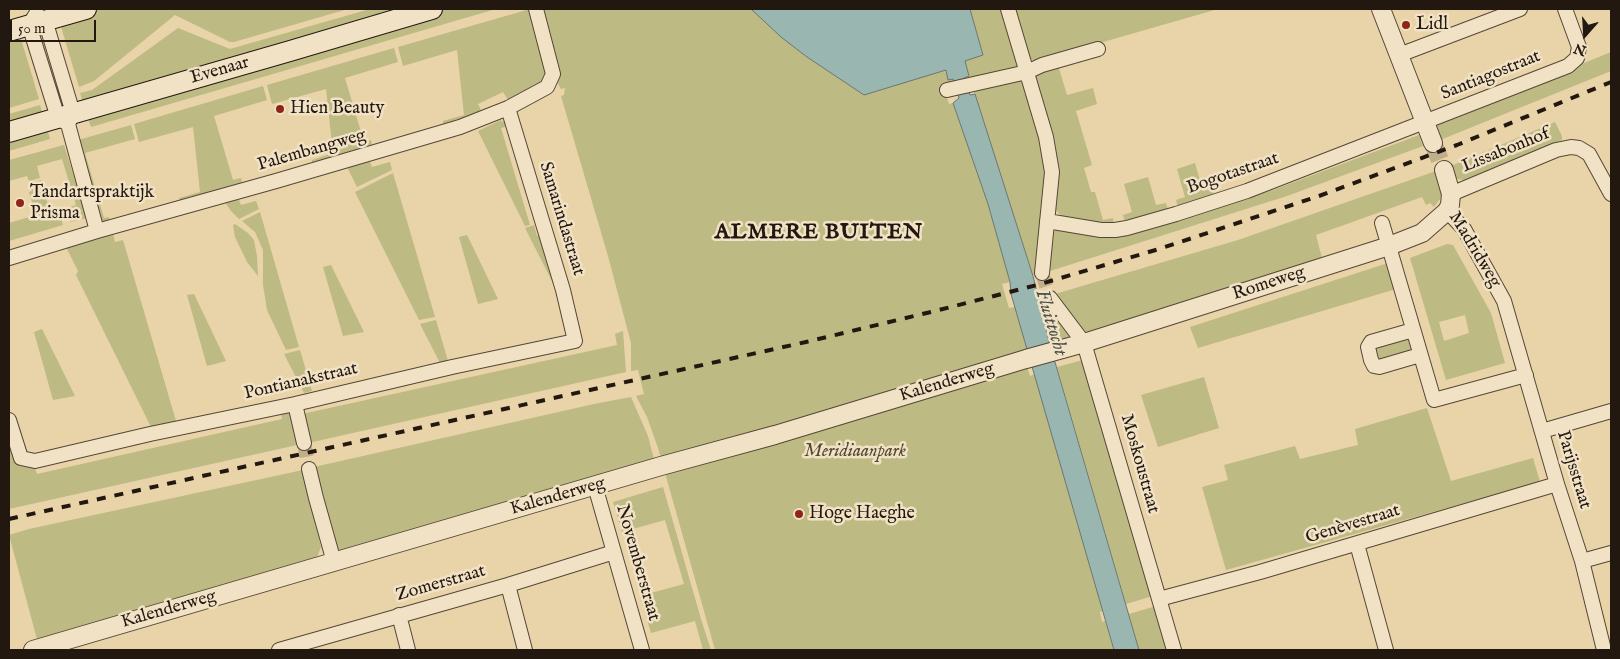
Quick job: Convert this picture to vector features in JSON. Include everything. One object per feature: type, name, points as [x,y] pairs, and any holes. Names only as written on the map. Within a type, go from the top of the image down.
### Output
[{"type":"main road","points":[[9,31],[36,17],[86,9]]},
{"type":"main road","name":"Evenaar","points":[[9,132],[66,118],[432,9]]},
{"type":"street","name":"Palembangweg","points":[[9,258],[96,231],[267,184],[460,127],[508,108],[547,86],[553,74],[536,9]]},
{"type":"street","points":[[1008,9],[1046,137],[1052,172],[1042,273]]},
{"type":"street","points":[[1382,9],[1433,143]]},
{"type":"street","points":[[1399,55],[1520,9]]},
{"type":"street","name":"Santiagostraat","points":[[1425,122],[1568,66],[1576,58],[1579,47],[1565,9]]},
{"type":"street","points":[[36,17],[66,118],[96,231]]},
{"type":"street","points":[[947,90],[1027,72],[1042,65],[1098,49]]},
{"type":"street","name":"Samarindastraat","points":[[508,108],[562,290],[575,341]]},
{"type":"street","name":"Bogotastraat","points":[[1047,221],[1101,230],[1127,228],[1247,191],[1425,122]]},
{"type":"street","name":"Lissabonhof","points":[[1449,202],[1556,150],[1571,147],[1579,148],[1590,154],[1611,194]]},
{"type":"street","name":"Madridweg","points":[[1444,170],[1449,202],[1504,301]]},
{"type":"street","name":"Romeweg","points":[[1084,343],[1389,246],[1422,232],[1449,202]]},
{"type":"street","points":[[1382,223],[1434,400],[1526,374]]},
{"type":"street","name":"Moskoustraat","points":[[1050,298],[1084,343],[1174,650]]},
{"type":"street","name":"Parijsstraat","points":[[1504,301],[1557,484],[1582,561],[1604,650]]},
{"type":"street","points":[[1413,330],[1371,342],[1368,347],[1370,360],[1374,366],[1379,367],[1420,355]]},
{"type":"street","name":"Pontianakstraat","points":[[9,420],[20,458],[35,461],[575,341]]},
{"type":"street","name":"Kalenderweg","points":[[33,650],[775,435],[1084,343]]},
{"type":"street","points":[[295,404],[304,443]]},
{"type":"street","points":[[1542,431],[1611,411]]},
{"type":"street","points":[[309,469],[334,562]]},
{"type":"street","name":"Genèvestraat","points":[[1159,599],[1357,544],[1557,484]]},
{"type":"street","name":"Novemberstraat","points":[[595,486],[642,650]]},
{"type":"street","points":[[1357,544],[1386,650]]},
{"type":"street","name":"Zomerstraat","points":[[287,649],[614,552]]},
{"type":"street","points":[[1582,561],[1611,553]]},
{"type":"street","points":[[508,585],[525,650]]},
{"type":"street","points":[[399,615],[408,650]]},
{"type":"green space","points":[[100,9],[348,9],[234,42],[230,42],[175,15],[94,81],[79,87],[59,20]]},
{"type":"green space","points":[[370,9],[422,9],[84,106],[80,93],[92,90],[178,28],[230,49]]},
{"type":"green space","points":[[443,9],[496,9],[91,127],[86,113]]},
{"type":"green space","points":[[530,9],[548,70],[542,83],[508,100],[503,92],[478,104],[482,112],[443,125],[443,121],[464,115],[457,50],[403,66],[398,47]]},
{"type":"green space","name":"Meridiaanpark","points":[[541,9],[921,9],[940,72],[946,70],[954,81],[943,85],[949,104],[953,103],[988,204],[1010,282],[1002,284],[1009,308],[1015,307],[1028,352],[1023,354],[1030,376],[1035,374],[1103,611],[1100,612],[1102,622],[1105,621],[1114,650],[715,650],[658,448],[647,417],[636,396],[644,394],[638,370],[631,371],[631,343],[608,256],[561,96],[564,95],[565,88],[561,89],[557,82],[558,77]]},
{"type":"green space","points":[[970,9],[1003,9],[1040,137],[1045,165],[1039,274],[1033,275],[964,61],[983,55]]},
{"type":"green space","points":[[1015,9],[1218,9],[1037,61],[1030,59]]},
{"type":"green space","points":[[19,32],[39,99],[9,108],[9,35]]},
{"type":"green space","points":[[394,48],[398,62],[345,78],[364,142],[371,140],[372,145],[312,163],[312,160],[333,153],[326,89],[272,104],[267,85]]},
{"type":"green space","points":[[1611,52],[1611,71],[1440,140],[1436,126],[1438,123]]},
{"type":"green space","points":[[1058,65],[1067,95],[1093,88],[1097,104],[1076,111],[1092,165],[1084,168],[1091,192],[1095,192],[1103,220],[1113,218],[1114,225],[1064,218],[1053,208],[1035,76]]},
{"type":"green space","points":[[263,86],[267,100],[214,116],[233,180],[241,178],[242,183],[180,202],[179,198],[200,192],[193,127],[139,142],[134,124]]},
{"type":"green space","points":[[40,105],[44,119],[9,128],[9,114]]},
{"type":"green space","points":[[508,119],[510,126],[501,128],[530,225],[525,226],[478,131],[501,120],[502,122]]},
{"type":"green space","points":[[1555,122],[1562,140],[1464,180],[1458,179],[1453,174],[1451,166]]},
{"type":"green space","points":[[46,124],[50,139],[9,151],[9,135]]},
{"type":"green space","points":[[131,125],[135,139],[85,153],[104,218],[109,217],[110,222],[102,222],[78,140]]},
{"type":"green space","points":[[1419,135],[1423,146],[1287,196],[1050,271],[1049,269],[1052,234],[1056,230],[1126,234],[1273,190]]},
{"type":"green space","points":[[64,145],[87,218],[71,222],[67,208],[76,205],[62,159],[37,166],[40,178],[29,181],[27,176],[9,181],[9,160]]},
{"type":"green space","points":[[369,159],[372,167],[390,162],[392,170],[357,187],[346,165]]},
{"type":"green space","points":[[1195,163],[1203,191],[1212,188],[1214,196],[1178,207],[1176,200],[1185,197],[1177,169]]},
{"type":"green space","points":[[1436,171],[1442,191],[1440,199],[1434,207],[1430,203],[1426,205],[1422,197],[1316,235],[1323,262],[1090,337],[1055,294],[1238,240]]},
{"type":"green space","points":[[393,173],[435,317],[419,320],[355,192]]},
{"type":"green space","points":[[1148,177],[1156,205],[1166,203],[1168,210],[1125,223],[1123,215],[1132,212],[1124,184]]},
{"type":"green space","points":[[41,180],[50,212],[59,210],[63,225],[9,241],[9,223],[36,215],[29,192],[32,191],[29,184]]},
{"type":"green space","points":[[238,197],[241,205],[256,201],[259,209],[239,219],[224,201]]},
{"type":"green space","points":[[260,212],[299,347],[286,350],[267,310],[263,285],[263,250],[255,232],[242,221]]},
{"type":"green space","points":[[235,224],[254,240],[258,276],[247,262],[235,237],[233,225]]},
{"type":"green space","points":[[534,225],[537,236],[542,235],[556,289],[525,228]]},
{"type":"green space","points":[[113,234],[115,242],[123,240],[176,421],[151,427],[76,275],[78,271],[66,247]]},
{"type":"green space","points":[[467,235],[498,299],[478,304],[459,237]]},
{"type":"green space","points":[[1447,244],[1453,245],[1491,313],[1505,363],[1446,380],[1410,258]],"holes":[[[1465,315],[1469,333],[1444,341],[1439,322]]]},
{"type":"green space","points":[[1388,263],[1396,289],[1198,348],[1190,327]]},
{"type":"green space","points":[[331,265],[364,332],[343,336],[323,267]]},
{"type":"green space","points":[[194,294],[226,361],[207,366],[187,295]]},
{"type":"green space","points":[[1045,298],[1069,334],[1069,338],[1050,345],[1039,299]]},
{"type":"green space","points":[[436,320],[448,361],[440,363],[420,324]]},
{"type":"green space","points":[[42,329],[75,396],[53,400],[34,332]]},
{"type":"green space","points":[[623,331],[626,372],[308,443],[302,414],[617,345],[615,334]]},
{"type":"green space","points":[[1410,334],[1415,354],[1377,364],[1371,345]]},
{"type":"green space","points":[[300,350],[312,391],[304,393],[284,354]]},
{"type":"green space","points":[[1083,360],[1153,596],[1126,604],[1057,367]]},
{"type":"green space","points":[[1204,377],[1219,428],[1158,447],[1141,395]]},
{"type":"green space","points":[[631,397],[648,436],[655,463],[338,552],[314,467]]},
{"type":"green space","points":[[1427,408],[1451,481],[1533,458],[1540,482],[1226,570],[1202,487],[1228,480],[1224,465],[1295,446],[1300,459],[1358,445],[1355,429]]},
{"type":"green space","points":[[287,412],[291,416],[297,445],[9,509],[9,436],[34,465],[37,474],[282,419],[281,413]]},
{"type":"green space","points":[[303,470],[321,547],[315,562],[38,643],[9,535],[29,529]]},
{"type":"green space","points":[[663,487],[711,650],[703,650],[695,621],[651,633],[640,596],[684,584],[665,520],[622,532],[613,502]]},
{"type":"green space","points":[[1156,606],[1169,650],[1139,650],[1129,614]]},
{"type":"water","points":[[751,9],[970,9],[983,55],[965,61],[969,76],[964,78],[970,95],[975,94],[1033,276],[1050,345],[1139,650],[1114,650],[1011,294],[1010,282],[988,204],[953,103],[959,98],[953,79],[948,80],[946,70],[864,95],[807,57],[781,37]]},
{"type":"tunnel","points":[[1433,143],[1444,170]]},
{"type":"tunnel","points":[[1042,273],[1050,298]]},
{"type":"tunnel","points":[[304,443],[309,469]]},
{"type":"railway","points":[[9,519],[806,342],[1037,285],[1159,249],[1319,196],[1457,145],[1611,82]]},
{"type":"place","name":"Lidl","points":[[1406,25]]},
{"type":"place","name":"Hien Beauty","points":[[280,109]]},
{"type":"place","name":"Tandartspraktijk Prisma","points":[[20,203]]},
{"type":"place","name":"Hoge Haeghe","points":[[799,514]]},
{"type":"district","name":"ALMERE BUITEN","points":[[819,233]]},
{"type":"water label","name":"Fluittocht","points":[[1050,323]]}]
